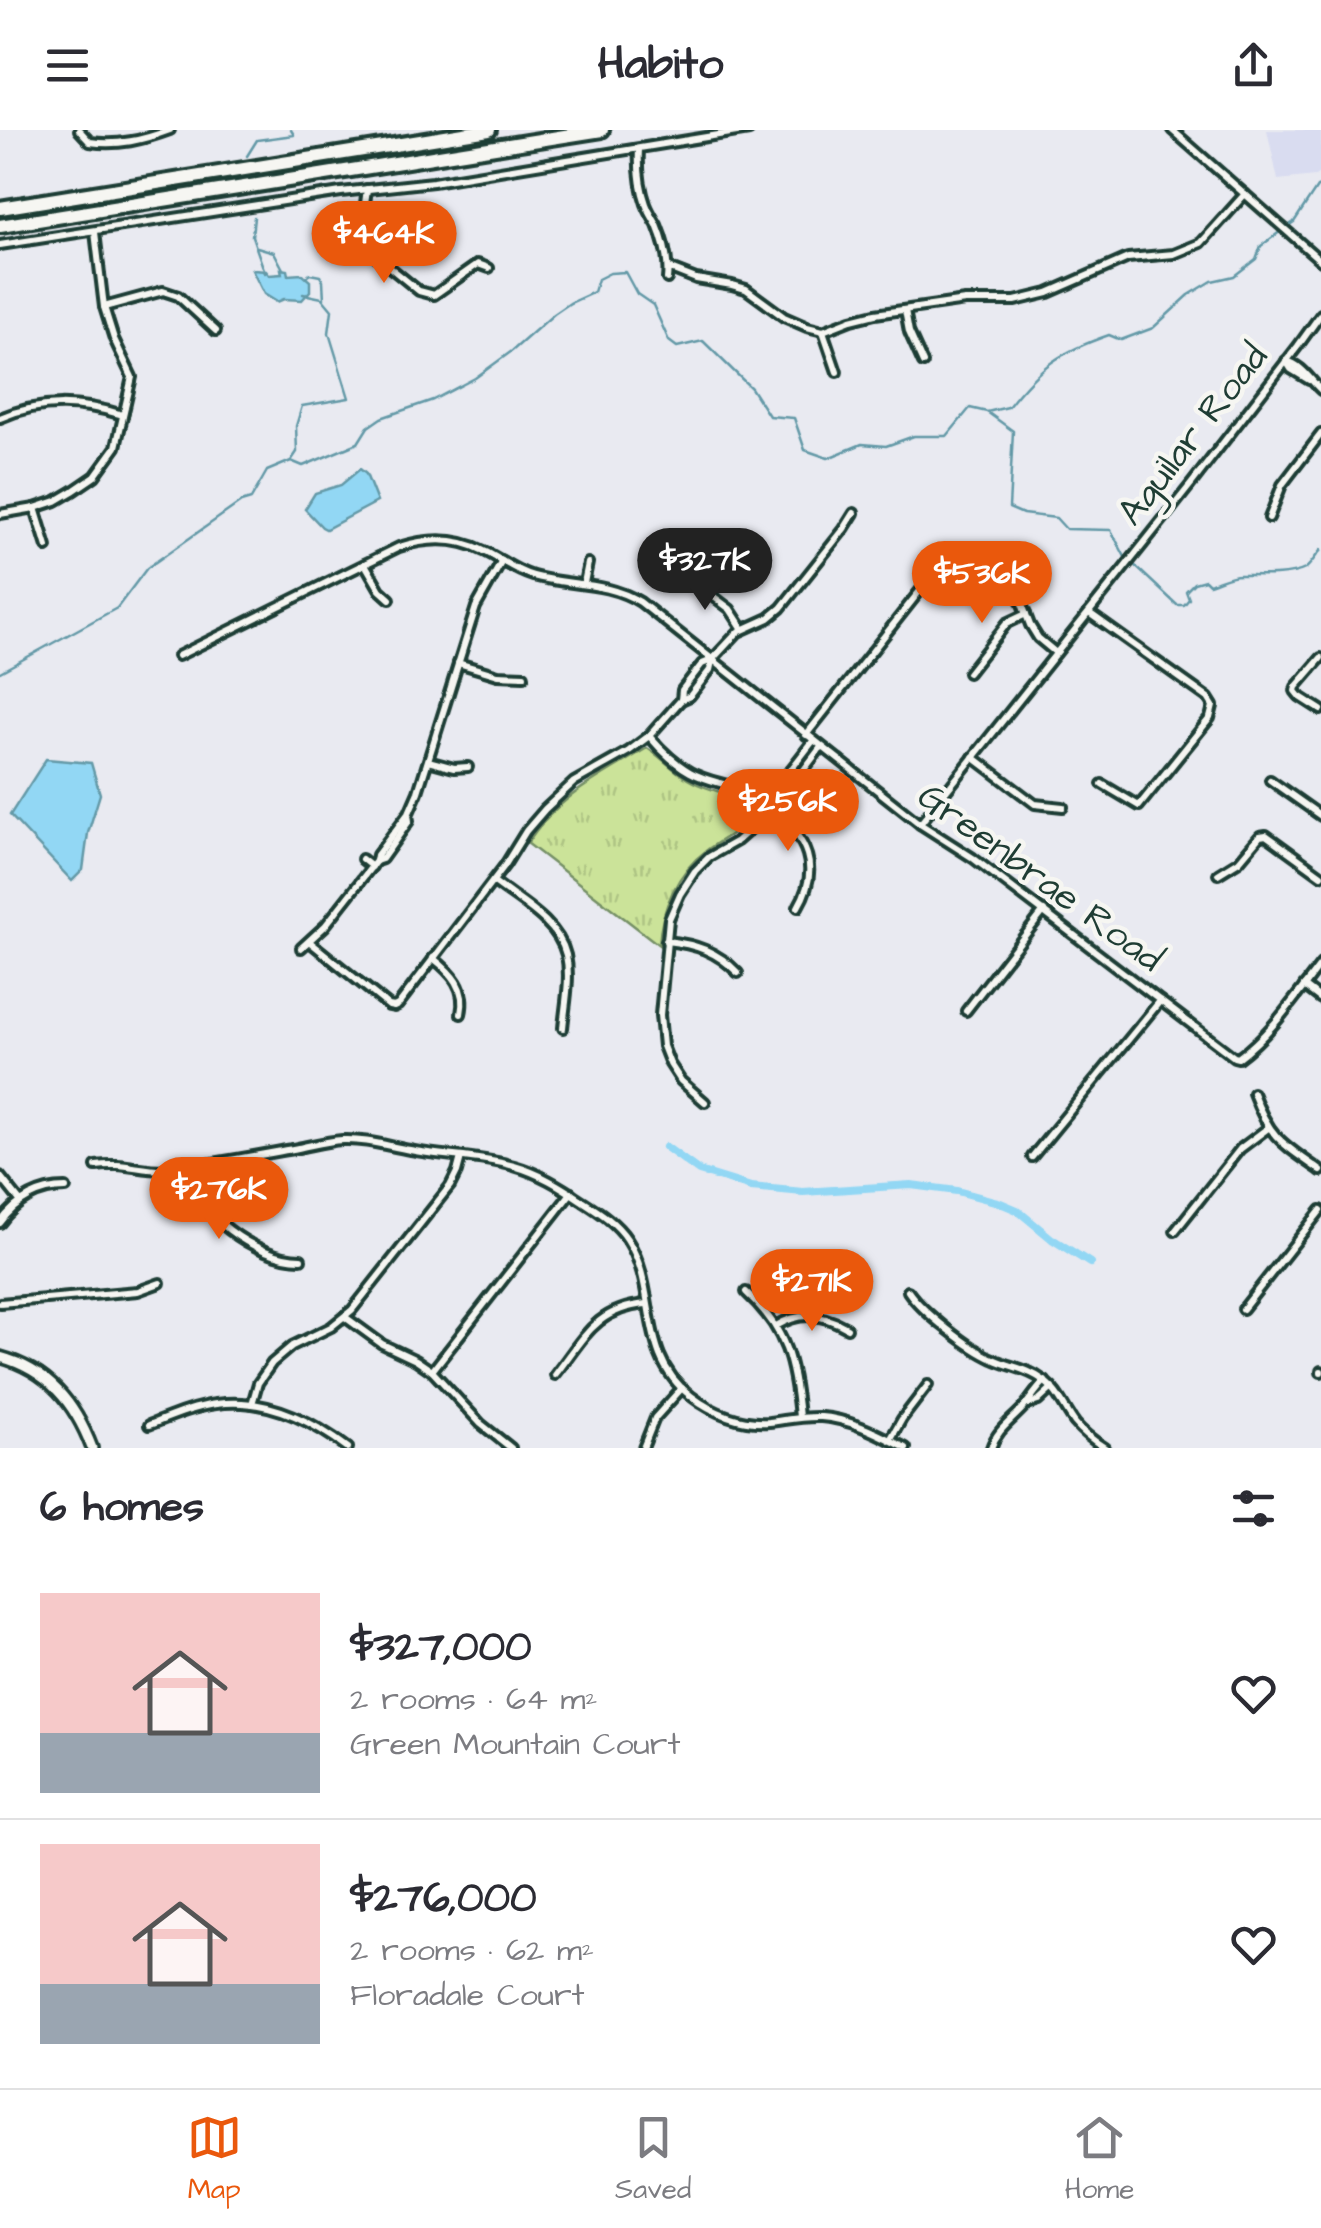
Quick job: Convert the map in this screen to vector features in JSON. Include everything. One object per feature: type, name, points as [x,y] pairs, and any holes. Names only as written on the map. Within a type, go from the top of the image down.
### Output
[{"type":"highway","points":[[0,208],[489,130]]},
{"type":"highway","points":[[0,226],[602,130]]},
{"type":"street","points":[[79,130],[90,142],[109,145],[170,130]]},
{"type":"street","points":[[0,245],[433,182],[750,130]]},
{"type":"street","points":[[1172,130],[1321,261]]},
{"type":"street","points":[[639,149],[642,192],[664,245],[667,280]]},
{"type":"street","points":[[367,189],[364,238],[376,256],[420,291],[434,295],[478,264],[489,268]]},
{"type":"street","points":[[668,268],[696,279],[746,289],[784,317],[823,331],[863,316],[1048,293],[1128,258],[1174,254],[1200,243],[1247,196]]},
{"type":"street","points":[[0,514],[56,501],[95,476],[116,447],[132,376],[104,307],[95,232]]},
{"type":"street","points":[[104,307],[163,291],[178,296],[216,331]]},
{"type":"street","points":[[905,310],[909,332],[923,363]]},
{"type":"street","name":"Aguilar Road","points":[[920,824],[1321,314]]},
{"type":"street","points":[[823,331],[837,372]]},
{"type":"street","points":[[1286,361],[1308,374],[1321,390]]},
{"type":"street","points":[[0,418],[57,404],[123,415]]},
{"type":"street","points":[[1269,518],[1282,485],[1321,434]]},
{"type":"street","points":[[35,508],[47,547]]},
{"type":"street","points":[[310,942],[389,1006],[398,1005],[554,798],[649,736],[681,700],[682,690],[702,664],[712,660],[743,629],[781,608],[854,513]]},
{"type":"street","name":"Greenbrae Road","points":[[178,656],[407,544],[438,540],[472,546],[532,576],[611,588],[635,598],[920,824],[1044,911],[1229,1054],[1238,1058],[1304,986]]},
{"type":"street","points":[[806,735],[949,554],[960,552],[1019,596],[1038,638],[1056,653]]},
{"type":"street","points":[[302,948],[382,858],[408,821],[476,607],[502,562]]},
{"type":"street","points":[[584,583],[588,563]]},
{"type":"street","points":[[365,564],[390,600]]},
{"type":"street","points":[[689,578],[730,610],[743,629]]},
{"type":"street","points":[[1088,613],[1214,706],[1210,718],[1139,806],[1102,784]]},
{"type":"street","points":[[968,674],[1007,623],[1026,614]]},
{"type":"street","points":[[1321,658],[1296,686],[1298,696],[1321,710]]},
{"type":"street","points":[[458,663],[498,675],[524,676]]},
{"type":"street","points":[[649,736],[690,772],[745,792],[797,834],[808,856],[808,886],[798,907]]},
{"type":"street","points":[[705,1102],[681,1081],[663,1046],[660,1015],[673,907],[694,871],[746,834],[768,808],[813,741]]},
{"type":"street","points":[[787,782],[797,778],[821,747]]},
{"type":"street","points":[[972,757],[1034,804],[1063,808]]},
{"type":"street","points":[[428,761],[454,768],[468,767]]},
{"type":"street","points":[[1270,780],[1321,816]]},
{"type":"street","points":[[1218,874],[1237,863],[1266,834],[1321,874]]},
{"type":"street","points":[[362,859],[374,864]]},
{"type":"street","points":[[493,881],[560,938],[567,960],[564,1028]]},
{"type":"street","points":[[966,1011],[1044,911]]},
{"type":"street","points":[[666,942],[704,948],[738,973]]},
{"type":"street","points":[[432,958],[459,984],[464,1002],[461,1014]]},
{"type":"street","points":[[1321,964],[1304,986],[1321,999]]},
{"type":"street","points":[[1032,1158],[1160,1001]]},
{"type":"street","points":[[1252,1093],[1275,1137],[1321,1171]]},
{"type":"street","points":[[1174,1231],[1240,1149],[1268,1128]]},
{"type":"street","points":[[96,1166],[120,1164],[156,1170],[342,1140],[365,1140],[514,1166],[538,1174],[610,1220],[624,1236],[639,1264],[657,1351],[682,1388],[712,1410],[736,1419],[840,1420],[906,1448]]},
{"type":"street","points":[[252,1404],[258,1383],[278,1357],[346,1317],[444,1193],[458,1172],[461,1157]]},
{"type":"street","points":[[185,1167],[194,1196],[213,1215],[262,1251],[301,1259]]},
{"type":"street","points":[[0,1176],[20,1201]]},
{"type":"street","points":[[0,1222],[20,1201],[46,1189],[66,1188]]},
{"type":"street","points":[[432,1371],[571,1193]]},
{"type":"street","points":[[1243,1308],[1321,1210]]},
{"type":"street","points":[[0,1303],[138,1290],[160,1283]]},
{"type":"street","points":[[908,1291],[921,1308],[979,1352],[1031,1372],[1048,1384],[1076,1424],[1105,1448]]},
{"type":"street","points":[[746,1292],[776,1326],[790,1356],[799,1417]]},
{"type":"street","points":[[554,1375],[603,1317],[625,1306],[646,1304]]},
{"type":"street","points":[[776,1326],[794,1317],[814,1316],[846,1328]]},
{"type":"street","points":[[346,1317],[382,1344],[432,1371],[489,1432],[511,1448]]},
{"type":"street","points":[[0,1357],[30,1368],[56,1388],[78,1415],[92,1448]]},
{"type":"street","points":[[990,1448],[998,1432],[1048,1384]]},
{"type":"street","points":[[890,1440],[928,1385]]},
{"type":"street","points":[[643,1448],[655,1418],[682,1388]]},
{"type":"street","points":[[148,1426],[211,1404],[252,1404],[301,1418],[348,1448]]},
{"type":"shaded area","points":[[1267,130],[1321,130],[1321,172],[1278,180]]},
{"type":"green space","points":[[647,748],[687,778],[747,802],[756,811],[740,828],[696,859],[679,880],[663,918],[659,945],[527,843],[566,799]]},
{"type":"water","points":[[281,269],[287,270],[288,275],[302,274],[310,281],[310,291],[302,300],[277,302],[264,294],[252,270],[269,275],[282,274]]},
{"type":"water","points":[[360,469],[366,474],[377,502],[326,529],[322,527],[305,509],[315,493],[341,485]]},
{"type":"water","points":[[46,759],[91,763],[100,794],[88,833],[83,870],[72,881],[10,815]]},
{"type":"waterway","points":[[247,156],[257,140],[294,135],[291,130]]},
{"type":"waterway","points":[[1288,226],[1321,186]]},
{"type":"waterway","points":[[254,217],[252,236],[265,273]]},
{"type":"waterway","points":[[0,672],[117,608],[147,568],[241,502],[251,499],[267,471],[291,461],[303,466],[358,443],[368,427],[381,418],[433,400],[475,378],[554,314],[594,292],[598,279],[610,273],[625,272],[637,294],[653,305],[669,341],[677,347],[703,341],[751,388],[769,416],[794,418],[805,450],[828,458],[862,444],[886,446],[914,436],[947,436],[970,408],[987,412],[1008,407],[1052,362],[1109,335],[1121,340],[1153,328],[1189,295],[1212,281],[1234,276],[1281,231]]},
{"type":"waterway","points":[[257,247],[274,252],[283,269]]},
{"type":"waterway","points":[[306,277],[320,276],[324,299]]},
{"type":"waterway","points":[[291,461],[297,452],[296,426],[302,406],[349,398],[329,333],[332,310],[322,298],[303,294]]},
{"type":"waterway","points":[[987,412],[1013,431],[1009,508],[1056,518],[1066,529],[1111,530],[1125,557]]},
{"type":"waterway","points":[[1132,563],[1177,605],[1184,605],[1189,599],[1186,591],[1194,583],[1205,580],[1209,584],[1236,575],[1299,572],[1321,550]]},
{"type":"waterway","points":[[666,1147],[699,1171],[751,1187],[803,1192],[911,1185],[998,1202],[1017,1210],[1090,1263]]}]
